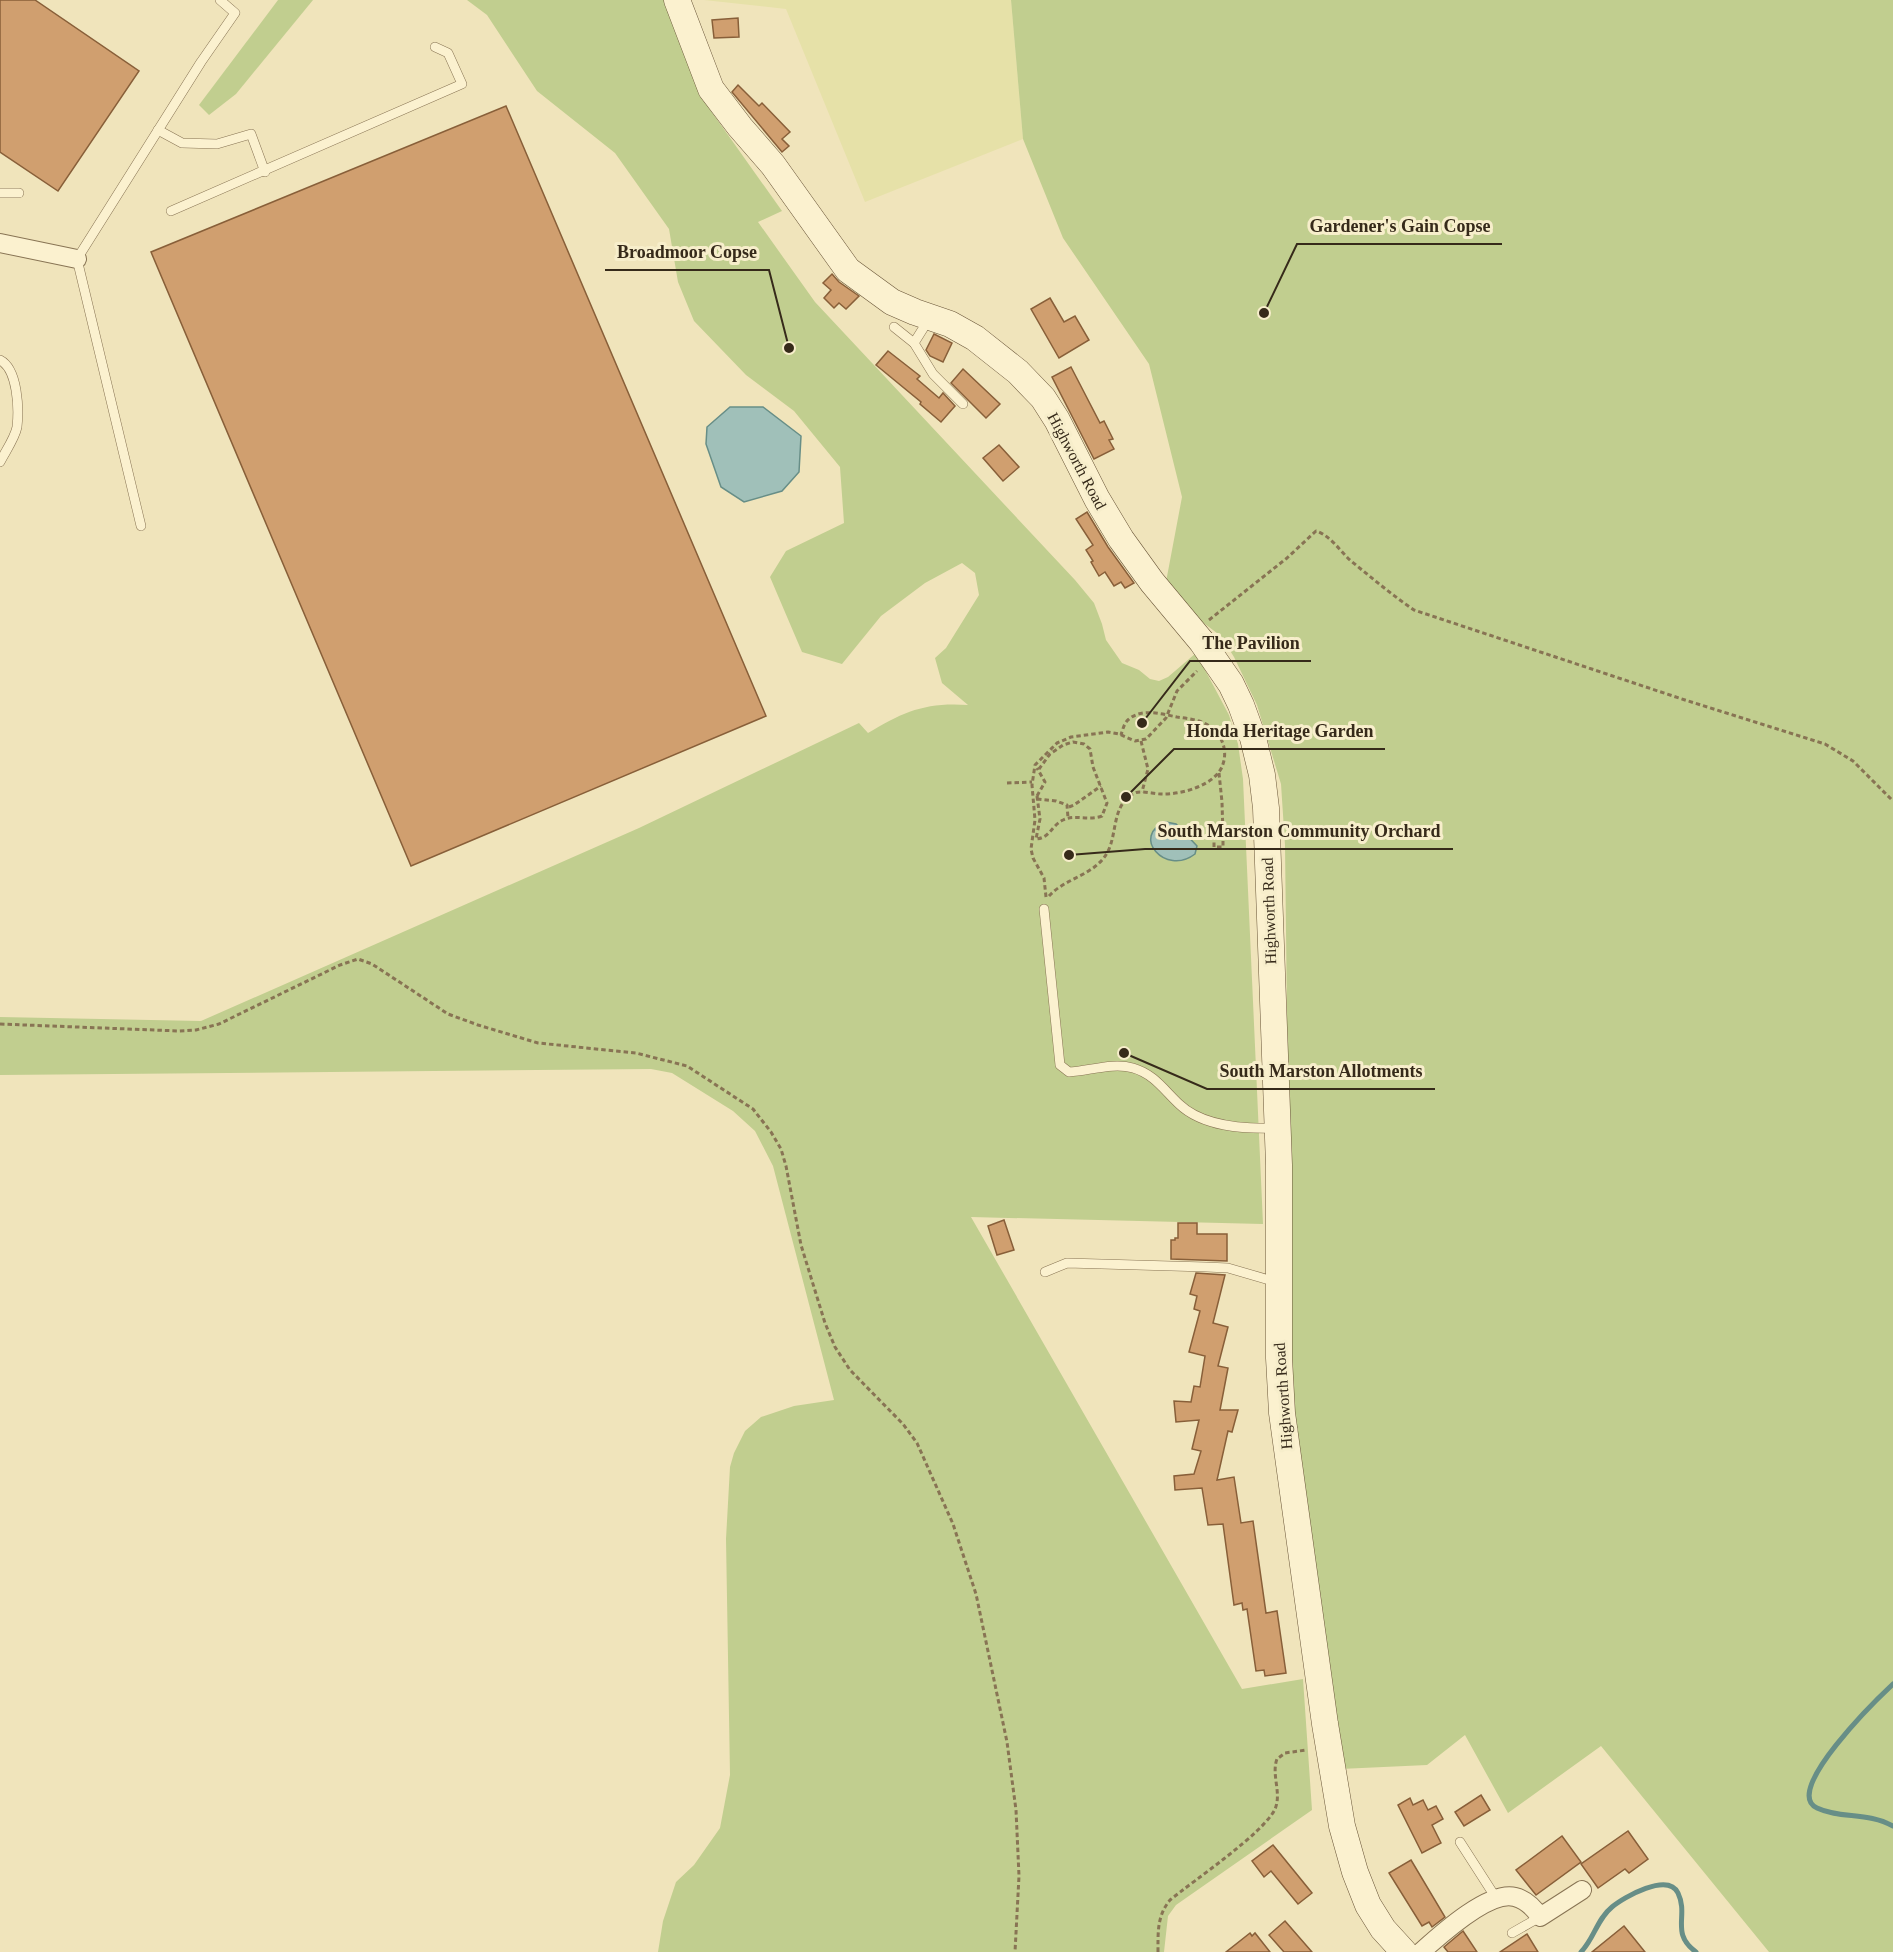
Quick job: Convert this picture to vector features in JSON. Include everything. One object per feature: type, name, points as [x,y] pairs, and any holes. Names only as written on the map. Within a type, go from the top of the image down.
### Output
[{"type":"street","name":"Highworth Road","points":[[677,0],[711,89],[779,173],[839,260],[857,278],[883,296],[915,312],[956,327],[975,338],[1018,372],[1036,390],[1057,420],[1097,499],[1121,539],[1152,582],[1213,657],[1241,705],[1253,738],[1264,791],[1277,1128],[1279,1375],[1282,1413],[1337,1801],[1355,1872],[1376,1918],[1404,1952]]},
{"type":"street","points":[[0,243],[77,259]]},
{"type":"street","points":[[1421,1952],[1469,1914],[1496,1898],[1516,1897],[1533,1907],[1540,1917],[1582,1890]]},
{"type":"lane","points":[[141,526],[77,259],[201,62],[235,13],[220,0]]},
{"type":"lane","points":[[171,211],[265,172],[462,84],[448,53],[435,47]]},
{"type":"lane","points":[[158,130],[182,143],[217,144],[251,134],[265,172]]},
{"type":"lane","points":[[0,193],[19,193]]},
{"type":"lane","points":[[914,343],[930,317]]},
{"type":"lane","points":[[894,327],[914,343],[933,374],[963,404]]},
{"type":"lane","points":[[0,360],[5,363],[15,381],[17,429],[0,462]]},
{"type":"lane","points":[[1046,904],[1062,1068],[1069,1072],[1115,1067],[1134,1068],[1152,1077],[1179,1103],[1200,1116],[1237,1127],[1277,1128]]},
{"type":"lane","points":[[1045,1272],[1067,1263],[1220,1267],[1278,1283]]},
{"type":"lane","points":[[1460,1842],[1496,1898]]},
{"type":"lane","points":[[1512,1933],[1540,1917]]},
{"type":"path","points":[[1194,632],[1287,558],[1316,531],[1327,535],[1383,589],[1414,610],[1825,744],[1853,761],[1893,801]]},
{"type":"path","points":[[1039,769],[1057,749],[1068,743],[1088,746],[1093,767],[1107,803],[1102,816],[1092,819],[1068,818],[1058,824],[1046,837],[1036,839],[1040,819],[1032,782],[1035,765],[1061,741],[1108,732],[1135,741],[1146,739],[1168,715],[1174,696],[1181,685],[1213,657]]},
{"type":"path","points":[[1046,904],[1058,888],[1096,866],[1104,858],[1111,845],[1120,807],[1131,795],[1142,792],[1162,794],[1185,792],[1219,773],[1224,763],[1225,751],[1222,739],[1200,721],[1144,712],[1124,723],[1121,735]]},
{"type":"path","points":[[1141,741],[1148,769],[1142,792]]},
{"type":"path","points":[[1035,765],[1045,782],[1036,797],[1031,849],[1033,858],[1044,878],[1046,904]]},
{"type":"path","points":[[1219,773],[1222,802],[1223,835],[1223,847],[1214,847],[1214,835],[1223,835]]},
{"type":"path","points":[[1007,783],[1032,782]]},
{"type":"path","points":[[1036,797],[1056,801],[1069,807],[1101,786]]},
{"type":"path","points":[[1068,818],[1069,807]]},
{"type":"path","points":[[0,1024],[196,1030],[225,1021],[340,965],[358,959],[372,964],[448,1014],[538,1043],[636,1053],[687,1066],[753,1109],[771,1132],[783,1157],[801,1245],[825,1323],[835,1347],[850,1370],[912,1434],[953,1524],[970,1576],[997,1687],[1013,1786],[1019,1876],[1016,1952]]},
{"type":"path","points":[[1158,1952],[1159,1922],[1170,1900],[1238,1846],[1270,1816],[1275,1808],[1278,1797],[1275,1765],[1277,1759],[1285,1753],[1329,1747]]},
{"type":"shaded area","points":[[704,0],[1011,0],[1023,139],[865,202],[786,9]]},
{"type":"green space","points":[[278,0],[313,0],[236,94],[209,115],[199,105]]},
{"type":"green space","points":[[467,0],[669,0],[699,94],[782,211],[758,222],[815,302],[1075,580],[1094,603],[1106,640],[1122,663],[1139,670],[1150,679],[1159,681],[1168,677],[1196,653],[1229,715],[1238,744],[1243,779],[1263,1224],[971,1217],[1242,1689],[1303,1679],[1312,1810],[1176,1905],[1168,1916],[1164,1952],[658,1952],[663,1921],[676,1882],[694,1865],[720,1828],[730,1775],[726,1539],[730,1467],[734,1453],[745,1431],[761,1417],[794,1406],[834,1400],[773,1166],[755,1131],[733,1111],[672,1073],[651,1069],[0,1075],[0,1017],[201,1021],[639,828],[859,723],[868,733],[892,719],[915,710],[939,705],[968,705],[942,683],[935,658],[946,648],[979,595],[975,573],[962,563],[925,583],[881,616],[842,664],[802,652],[770,577],[786,551],[844,523],[840,467],[794,411],[746,375],[694,321],[678,282],[669,229],[615,153],[537,91],[487,15]]},
{"type":"green space","points":[[1011,0],[1893,0],[1893,1952],[1769,1952],[1601,1746],[1508,1813],[1465,1735],[1427,1765],[1340,1769],[1292,1438],[1285,845],[1281,784],[1257,705],[1234,657],[1221,636],[1182,607],[1166,582],[1182,497],[1149,364],[1063,238],[1023,139]]},
{"type":"water","points":[[730,407],[763,407],[801,436],[799,472],[782,491],[744,502],[721,487],[706,444],[707,427]]},
{"type":"water","points":[[1166,822],[1176,824],[1197,846],[1195,854],[1184,860],[1173,861],[1156,852],[1151,844],[1151,836],[1156,828]]},
{"type":"building","points":[[0,0],[35,0],[139,71],[58,191],[0,152]]},
{"type":"building","points":[[738,18],[739,37],[714,38],[712,20]]},
{"type":"building","points":[[738,85],[759,106],[762,103],[790,132],[782,139],[789,146],[782,152],[732,92]]},
{"type":"building","points":[[506,106],[766,716],[411,866],[151,252]]},
{"type":"building","points":[[832,274],[859,296],[846,309],[839,303],[834,308],[824,298],[831,290],[823,283]]},
{"type":"building","points":[[1050,298],[1064,322],[1075,316],[1089,340],[1059,358],[1031,309]]},
{"type":"building","points":[[934,334],[952,343],[943,362],[930,356],[926,350]]},
{"type":"building","points":[[888,351],[920,376],[917,379],[939,398],[943,393],[955,406],[941,422],[920,404],[921,402],[876,365]]},
{"type":"building","points":[[1071,367],[1100,423],[1104,421],[1113,439],[1109,440],[1114,449],[1094,459],[1052,377]]},
{"type":"building","points":[[963,369],[1000,404],[986,418],[951,383]]},
{"type":"building","points":[[999,445],[1019,467],[1003,481],[983,458]]},
{"type":"building","points":[[1087,512],[1108,547],[1134,583],[1125,588],[1121,582],[1114,586],[1105,572],[1099,576],[1086,550],[1093,545],[1076,519]]},
{"type":"building","points":[[1004,1220],[1014,1250],[997,1255],[988,1226]]},
{"type":"building","points":[[1178,1223],[1197,1223],[1197,1234],[1227,1234],[1227,1261],[1171,1259],[1171,1240],[1178,1238]]},
{"type":"building","points":[[1196,1273],[1225,1275],[1213,1323],[1228,1327],[1218,1366],[1228,1368],[1220,1410],[1238,1410],[1232,1432],[1228,1431],[1217,1480],[1234,1477],[1241,1523],[1253,1521],[1266,1613],[1277,1611],[1286,1673],[1265,1676],[1264,1670],[1256,1671],[1247,1609],[1243,1610],[1242,1603],[1234,1605],[1223,1524],[1208,1525],[1202,1488],[1175,1490],[1174,1476],[1194,1474],[1201,1451],[1192,1449],[1199,1420],[1176,1422],[1174,1401],[1191,1402],[1194,1386],[1200,1387],[1205,1356],[1189,1352],[1200,1311],[1194,1309],[1197,1296],[1190,1294]]},
{"type":"building","points":[[1481,1795],[1490,1810],[1464,1826],[1455,1812]]},
{"type":"building","points":[[1410,1798],[1413,1805],[1423,1800],[1428,1810],[1436,1806],[1443,1819],[1432,1825],[1441,1843],[1422,1853],[1398,1805]]},
{"type":"building","points":[[1628,1831],[1648,1859],[1629,1873],[1625,1869],[1598,1888],[1581,1864]]},
{"type":"building","points":[[1562,1836],[1581,1862],[1536,1895],[1516,1870]]},
{"type":"building","points":[[1273,1845],[1312,1893],[1298,1904],[1271,1871],[1264,1877],[1252,1861]]},
{"type":"building","points":[[1411,1860],[1445,1917],[1432,1927],[1429,1922],[1422,1926],[1389,1873]]},
{"type":"building","points":[[1285,1921],[1312,1952],[1284,1952],[1269,1935]]},
{"type":"building","points":[[1624,1926],[1645,1952],[1592,1952]]},
{"type":"building","points":[[1463,1931],[1477,1952],[1448,1952],[1444,1947]]},
{"type":"building","points":[[1250,1933],[1252,1936],[1255,1933],[1270,1952],[1226,1952]]},
{"type":"building","points":[[1527,1934],[1538,1952],[1500,1952]]},
{"type":"waterway","points":[[1893,1684],[1836,1745],[1812,1784],[1809,1799],[1817,1808],[1826,1811],[1874,1819],[1893,1826]]},
{"type":"waterway","points":[[1581,1952],[1612,1907],[1646,1888],[1665,1885],[1673,1887],[1678,1893],[1681,1901],[1684,1938],[1696,1952]]},
{"type":"place","name":"Gardener's Gain Copse","points":[[1264,313]]},
{"type":"place","name":"Broadmoor Copse","points":[[789,348]]},
{"type":"place","name":"The Pavilion","points":[[1142,723]]},
{"type":"place","name":"Honda Heritage Garden","points":[[1126,797]]},
{"type":"place","name":"South Marston Community Orchard","points":[[1069,855]]},
{"type":"place","name":"South Marston Allotments","points":[[1124,1053]]}]
